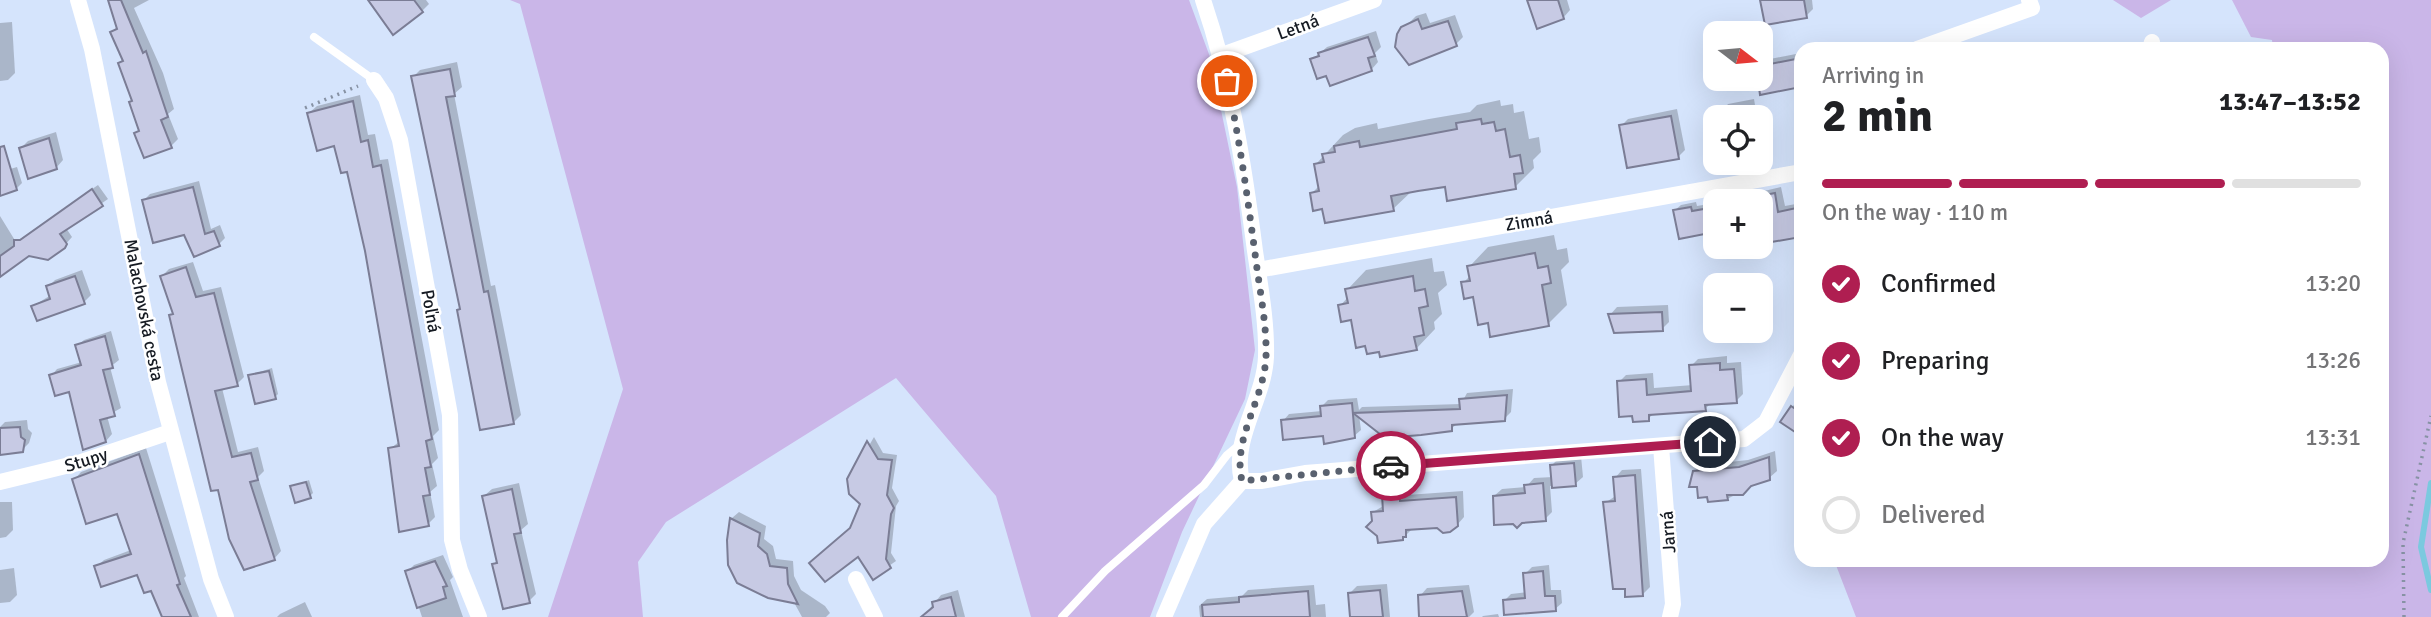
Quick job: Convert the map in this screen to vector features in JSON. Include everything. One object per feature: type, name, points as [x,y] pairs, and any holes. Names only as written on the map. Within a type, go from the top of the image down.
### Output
[{"type":"street","name":"Malachovská cesta","points":[[78,0],[92,49],[170,432],[211,579],[226,617]]},
{"type":"street","points":[[1203,0],[1222,55],[1238,133],[1258,270],[1266,355],[1264,378],[1242,443],[1239,468],[1242,481]]},
{"type":"street","name":"Letná","points":[[1222,55],[1374,0]]},
{"type":"street","points":[[1937,42],[2032,8],[2029,0]]},
{"type":"street","name":"Poľná","points":[[374,80],[386,99],[400,140],[450,415],[452,540],[460,570],[479,617]]},
{"type":"street","name":"Zimná","points":[[1258,270],[1794,173]]},
{"type":"street","points":[[1164,617],[1204,524],[1242,481],[1262,481],[1305,473],[1734,441],[1753,435],[1766,422],[1794,368]]},
{"type":"street","name":"Stupy","points":[[0,482],[78,463],[170,432]]},
{"type":"street","name":"Jarná","points":[[1661,446],[1673,604],[1670,617]]},
{"type":"street","points":[[856,579],[875,617]]},
{"type":"lane","name":"Poľná","points":[[314,37],[374,80]]},
{"type":"lane","points":[[1062,617],[1105,571],[1203,485],[1227,455],[1242,443]]},
{"type":"path","points":[[305,108],[352,88]]},
{"type":"path","points":[[2404,617],[2403,543],[2431,416]]},
{"type":"shaded area","points":[[510,0],[1189,0],[1210,57],[1237,187],[1255,350],[1245,399],[1182,532],[1150,617],[1031,617],[996,496],[896,378],[666,522],[638,562],[643,617],[548,617],[623,389],[520,4]]},
{"type":"shaded area","points":[[2113,0],[2171,0],[2141,18]]},
{"type":"shaded area","points":[[2232,0],[2431,0],[2431,617],[1856,617],[1837,567],[2389,567],[2389,42],[2272,42],[2251,37]]},
{"type":"building","points":[[108,0],[121,0],[143,53],[146,51],[168,117],[161,120],[172,148],[144,158],[134,133],[139,131],[129,102],[132,101],[118,63],[123,61],[110,32],[117,29]]},
{"type":"building","points":[[368,0],[414,0],[423,12],[393,35]]},
{"type":"building","points":[[1527,0],[1558,0],[1564,19],[1537,29]]},
{"type":"building","points":[[1760,0],[1804,0],[1807,18],[1773,24],[1773,21],[1764,21]]},
{"type":"building","points":[[1418,19],[1422,29],[1448,21],[1457,46],[1409,65],[1395,47],[1397,34],[1401,27]]},
{"type":"building","points":[[1368,37],[1375,56],[1368,58],[1372,71],[1330,86],[1326,76],[1317,79],[1310,59],[1319,56],[1318,53]]},
{"type":"building","points":[[1794,59],[1794,88],[1760,95],[1760,91],[1773,91],[1773,63]]},
{"type":"building","points":[[450,69],[455,96],[446,97],[484,292],[488,291],[514,424],[480,430],[457,310],[460,309],[411,76]]},
{"type":"building","points":[[353,101],[361,142],[368,140],[373,167],[381,165],[432,439],[426,441],[431,467],[425,468],[430,495],[423,496],[429,526],[399,532],[388,448],[399,446],[365,251],[347,172],[341,173],[334,146],[317,151],[307,113]]},
{"type":"building","points":[[1671,116],[1679,159],[1627,168],[1619,125]]},
{"type":"building","points":[[1481,119],[1482,124],[1494,122],[1496,131],[1505,129],[1510,157],[1520,155],[1523,173],[1514,174],[1516,189],[1447,201],[1445,187],[1418,191],[1391,196],[1394,211],[1325,223],[1322,209],[1313,211],[1310,193],[1319,191],[1314,164],[1324,162],[1322,154],[1335,152],[1334,146],[1359,141],[1360,147],[1409,138],[1457,129],[1456,123]]},
{"type":"building","points":[[49,138],[57,169],[28,179],[19,148]]},
{"type":"building","points":[[4,146],[17,190],[0,196],[0,147]]},
{"type":"building","points":[[193,187],[205,234],[214,231],[220,246],[194,257],[184,235],[153,243],[142,200]]},
{"type":"building","points":[[92,189],[103,206],[60,234],[67,244],[65,248],[48,260],[29,256],[0,277],[0,256],[14,246],[14,240],[20,240]]},
{"type":"building","points":[[1773,193],[1778,212],[1794,209],[1794,238],[1773,242]]},
{"type":"building","points":[[1691,207],[1692,211],[1703,209],[1703,234],[1679,239],[1673,210]]},
{"type":"building","points":[[1535,253],[1538,268],[1548,266],[1551,283],[1542,285],[1549,326],[1490,337],[1488,323],[1478,325],[1473,297],[1464,299],[1461,282],[1470,281],[1467,266]]},
{"type":"building","points":[[186,267],[196,297],[214,293],[238,386],[215,391],[232,457],[251,453],[258,480],[250,482],[275,560],[244,570],[229,539],[218,490],[211,491],[169,315],[173,314],[160,276]]},
{"type":"building","points":[[75,276],[85,304],[37,321],[31,306],[50,299],[46,286]]},
{"type":"building","points":[[1413,276],[1415,291],[1425,289],[1428,306],[1419,308],[1424,335],[1414,337],[1417,350],[1380,357],[1379,352],[1367,354],[1365,346],[1356,348],[1351,320],[1341,322],[1338,305],[1348,303],[1345,289]]},
{"type":"building","points":[[1662,312],[1663,331],[1614,333],[1608,314]]},
{"type":"building","points":[[105,336],[113,368],[103,370],[115,416],[100,420],[106,442],[83,450],[69,392],[55,396],[49,375],[81,365],[75,345]]},
{"type":"building","points":[[1720,363],[1720,370],[1734,369],[1737,403],[1705,405],[1706,411],[1649,415],[1649,421],[1633,422],[1632,416],[1619,417],[1617,381],[1646,379],[1647,395],[1691,391],[1689,365]]},
{"type":"building","points":[[269,371],[276,399],[255,404],[248,375]]},
{"type":"building","points":[[1507,395],[1505,421],[1452,425],[1452,431],[1421,435],[1385,438],[1353,413],[1460,409],[1459,399]]},
{"type":"building","points":[[1352,403],[1355,438],[1324,444],[1323,436],[1283,440],[1281,420],[1321,416],[1320,406]]},
{"type":"building","points":[[1791,406],[1794,408],[1794,431],[1780,422]]},
{"type":"building","points":[[20,427],[21,437],[25,440],[23,452],[0,455],[0,428]]},
{"type":"building","points":[[867,441],[878,459],[892,460],[887,495],[894,508],[886,559],[891,568],[873,580],[858,557],[825,582],[809,563],[850,528],[860,504],[849,494],[847,479]]},
{"type":"building","points":[[139,454],[180,584],[177,585],[191,617],[162,617],[151,591],[144,593],[137,575],[101,587],[94,566],[131,554],[117,514],[86,524],[72,479]]},
{"type":"building","points":[[1769,457],[1770,480],[1751,486],[1743,495],[1727,495],[1728,500],[1708,502],[1707,497],[1698,498],[1697,487],[1689,487],[1693,471],[1739,467]]},
{"type":"building","points":[[1574,463],[1576,486],[1552,488],[1550,465]]},
{"type":"building","points":[[1635,475],[1643,596],[1625,597],[1625,589],[1613,589],[1603,502],[1615,501],[1613,477]]},
{"type":"building","points":[[306,482],[311,498],[295,503],[290,486]]},
{"type":"building","points":[[1543,483],[1546,521],[1522,523],[1517,528],[1513,524],[1494,525],[1493,496],[1525,493],[1524,485]]},
{"type":"building","points":[[512,489],[521,533],[514,534],[530,603],[503,609],[492,564],[497,563],[482,496]]},
{"type":"building","points":[[1399,494],[1400,501],[1456,497],[1458,526],[1443,533],[1437,528],[1406,530],[1403,540],[1378,543],[1377,536],[1366,527],[1372,521],[1371,512],[1383,511],[1382,495]]},
{"type":"building","points":[[730,518],[760,533],[758,546],[767,554],[770,566],[787,568],[788,584],[798,604],[768,598],[737,583],[728,565]]},
{"type":"building","points":[[435,561],[447,586],[443,587],[446,598],[417,608],[405,571]]},
{"type":"building","points":[[1543,571],[1545,596],[1555,596],[1556,611],[1504,615],[1503,600],[1525,598],[1523,573]]},
{"type":"building","points":[[1380,590],[1383,617],[1350,617],[1348,593]]},
{"type":"building","points":[[1308,591],[1310,617],[1203,617],[1202,605],[1239,602],[1239,597]]},
{"type":"building","points":[[1462,591],[1467,617],[1419,617],[1418,595]]},
{"type":"building","points":[[951,597],[956,617],[921,617],[933,607],[932,602]]},
{"type":"waterway","points":[[2431,483],[2421,547],[2431,590]]},
{"type":"way so far","points":[[1227,81],[1249,202],[1266,355],[1258,402],[1242,443],[1239,468],[1242,481],[1262,481],[1289,474],[1391,466]]},
{"type":"route","points":[[1391,466],[1710,442]]}]
